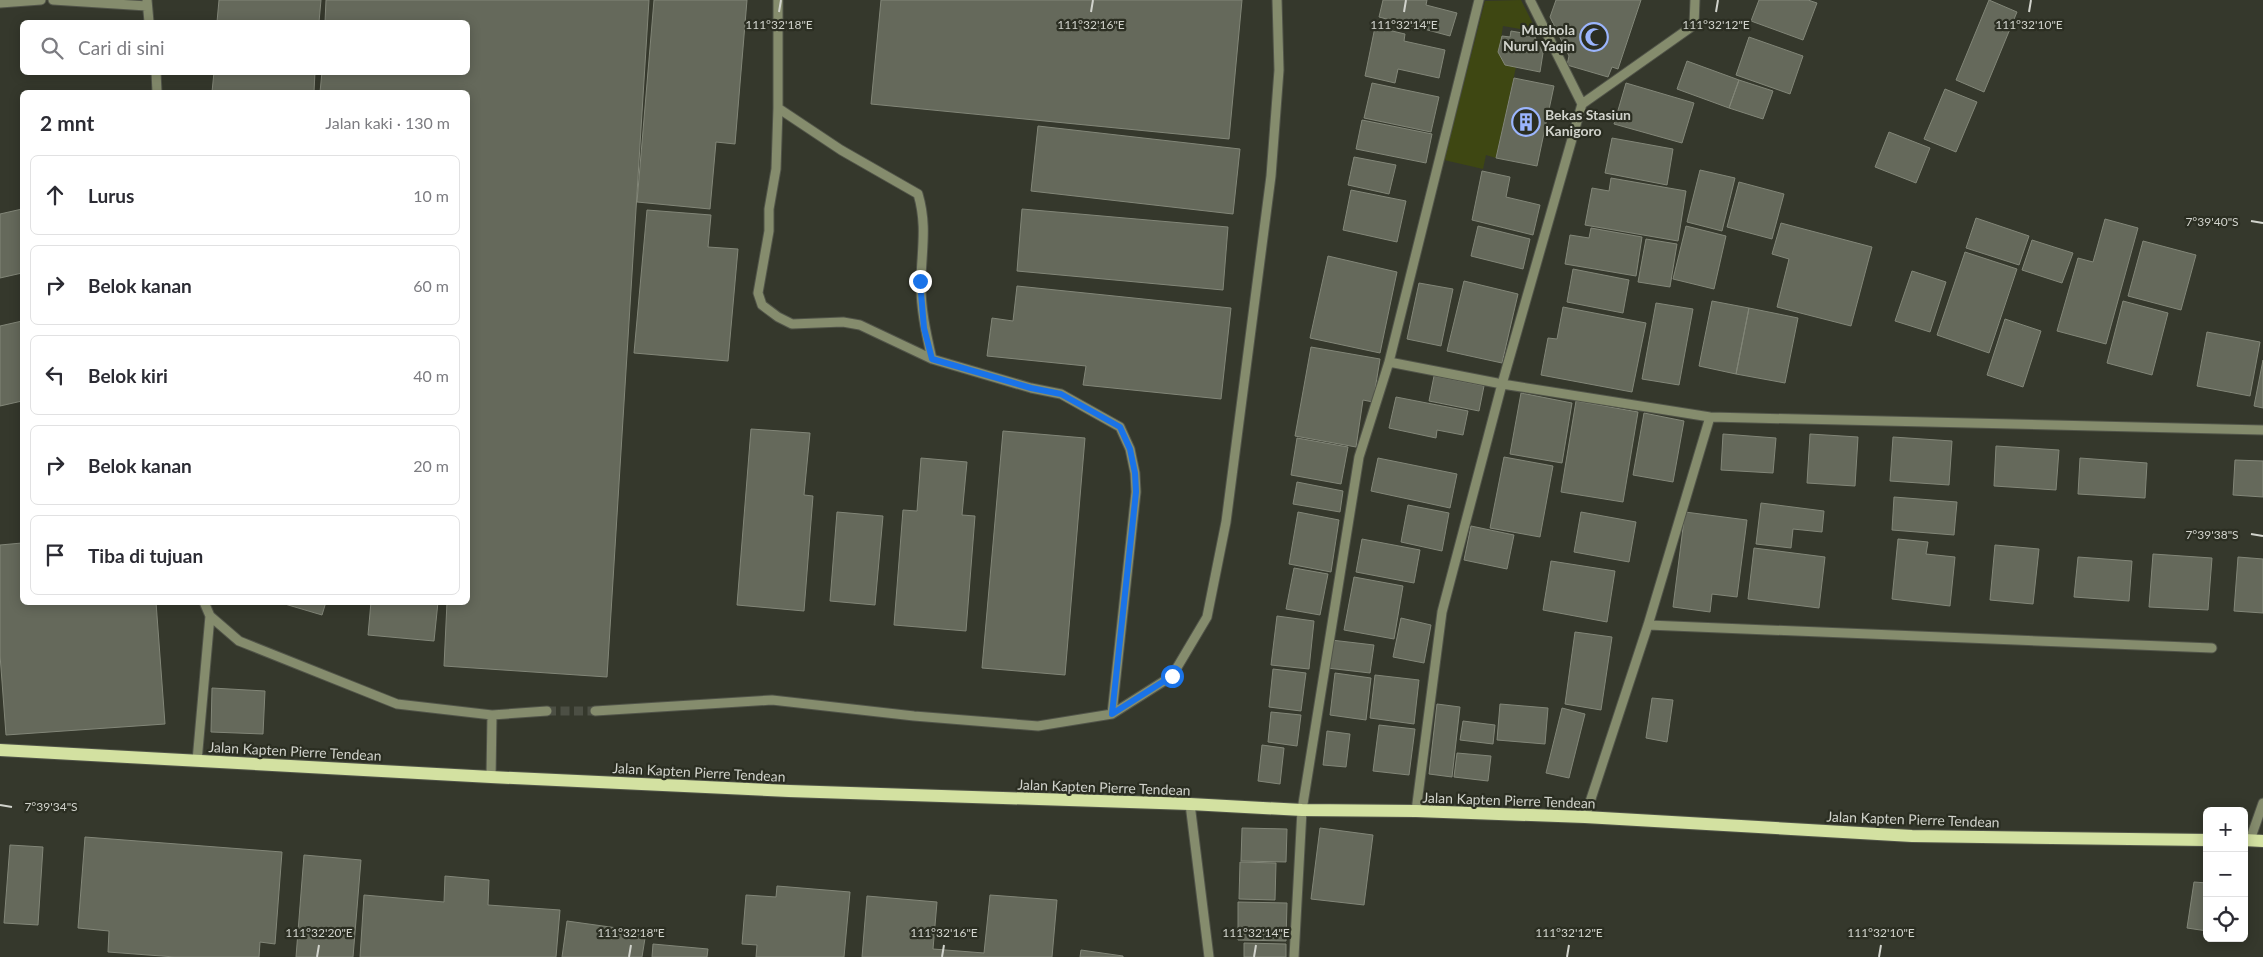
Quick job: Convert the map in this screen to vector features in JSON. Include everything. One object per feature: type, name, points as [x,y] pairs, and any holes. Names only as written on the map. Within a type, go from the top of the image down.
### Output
[{"type":"main road","name":"Jalan Kapten Pierre Tendean","points":[[0,750],[789,791],[1190,804],[1302,810],[1416,811],[1585,817],[1912,836],[2203,840]]},
{"type":"main road","points":[[2248,840],[2263,841]]},
{"type":"street","points":[[0,3],[41,0]]},
{"type":"street","points":[[53,0],[147,3],[149,20]]},
{"type":"street","points":[[778,0],[776,169],[769,209],[769,231],[758,293],[762,305],[778,317],[792,324],[842,322],[860,325],[932,359],[1031,388],[1061,394],[1120,427],[1130,449],[1135,473],[1136,492],[1112,714]]},
{"type":"street","points":[[595,711],[772,700],[914,716],[1038,726],[1112,714],[1172,676],[1207,616],[1226,522],[1271,176],[1279,70],[1277,0]]},
{"type":"street","points":[[1294,957],[1302,810],[1359,457],[1389,362],[1479,0]]},
{"type":"street","points":[[1530,0],[1582,104]]},
{"type":"street","points":[[1416,811],[1442,612],[1502,384],[1582,104],[1694,25],[1695,0]]},
{"type":"street","points":[[156,75],[157,90]]},
{"type":"street","points":[[778,108],[841,150],[918,194],[924,214],[920,281],[924,328],[932,359]]},
{"type":"street","points":[[1389,362],[1502,384],[1710,417],[2263,430]]},
{"type":"street","points":[[1585,817],[1648,625],[1710,417]]},
{"type":"street","points":[[205,605],[210,616],[239,641],[397,704],[492,715],[547,711]]},
{"type":"street","points":[[197,761],[210,616]]},
{"type":"street","points":[[1648,625],[2212,648]]},
{"type":"street","points":[[491,777],[492,715]]},
{"type":"street","points":[[2248,838],[2263,803]]},
{"type":"street","points":[[1190,804],[1209,957]]},
{"type":"green space","points":[[1521,0],[1537,32],[1503,26],[1499,52],[1516,67],[1496,158],[1486,155],[1483,169],[1444,160],[1485,1]]},
{"type":"building","points":[[219,0],[321,0],[319,20],[217,20]]},
{"type":"building","points":[[326,0],[649,0],[607,677],[444,666],[447,605],[470,605],[470,90],[320,90],[322,75],[470,75],[470,20],[325,20]]},
{"type":"building","points":[[654,0],[747,0],[735,144],[716,142],[710,209],[637,202]]},
{"type":"building","points":[[881,0],[1242,0],[1229,139],[871,104]]},
{"type":"building","points":[[1383,0],[1427,0],[1426,5],[1457,13],[1450,36],[1379,17]]},
{"type":"building","name":"Mushola Nurul Yaqin","points":[[1556,0],[1641,0],[1618,69],[1612,67],[1608,77],[1567,65],[1569,56],[1550,17]]},
{"type":"building","points":[[1759,0],[1808,0],[1817,3],[1803,40],[1751,21]]},
{"type":"building","points":[[1989,0],[2017,12],[1984,92],[1956,80]]},
{"type":"building","points":[[1375,27],[1405,34],[1404,41],[1445,50],[1439,78],[1398,69],[1395,83],[1365,76]]},
{"type":"building","points":[[1511,31],[1534,35],[1543,53],[1540,72],[1505,65],[1498,52],[1502,36],[1510,37]]},
{"type":"building","points":[[1749,37],[1803,56],[1790,94],[1736,75]]},
{"type":"building","points":[[1687,61],[1739,80],[1729,108],[1677,89]]},
{"type":"building","points":[[214,75],[315,75],[314,90],[212,90]]},
{"type":"building","name":"Bekas Stasiun Kanigoro","points":[[1514,78],[1554,86],[1537,166],[1496,158]]},
{"type":"building","points":[[1739,80],[1773,91],[1763,119],[1729,108]]},
{"type":"building","points":[[1372,83],[1439,97],[1431,132],[1364,118]]},
{"type":"building","points":[[1626,83],[1694,103],[1682,143],[1614,124]]},
{"type":"building","points":[[1945,89],[1977,102],[1956,152],[1924,139]]},
{"type":"building","points":[[1362,120],[1432,134],[1426,163],[1356,149]]},
{"type":"building","points":[[1038,126],[1240,149],[1233,214],[1031,191]]},
{"type":"building","points":[[1889,132],[1930,148],[1916,183],[1875,167]]},
{"type":"building","points":[[1612,138],[1673,149],[1667,185],[1605,173]]},
{"type":"building","points":[[1354,157],[1396,165],[1389,194],[1348,185]]},
{"type":"building","points":[[1700,170],[1735,178],[1722,231],[1687,222]]},
{"type":"building","points":[[1482,171],[1510,177],[1506,197],[1540,205],[1533,235],[1472,220]]},
{"type":"building","points":[[1611,178],[1686,191],[1678,241],[1585,225],[1592,188],[1609,191]]},
{"type":"building","points":[[1739,182],[1784,194],[1772,239],[1727,227]]},
{"type":"building","points":[[1351,190],[1406,201],[1397,242],[1343,230]]},
{"type":"building","points":[[20,209],[20,273],[0,278],[0,214]]},
{"type":"building","points":[[1022,209],[1228,227],[1223,290],[1017,271]]},
{"type":"building","points":[[647,210],[711,215],[708,247],[738,249],[728,361],[634,353]]},
{"type":"building","points":[[1976,218],[2029,236],[2019,265],[1966,248]]},
{"type":"building","points":[[2105,219],[2138,228],[2106,344],[2057,331],[2078,258],[2093,262]]},
{"type":"building","points":[[1781,223],[1872,247],[1851,326],[1777,307],[1789,259],[1772,254]]},
{"type":"building","points":[[1478,226],[1530,239],[1523,269],[1471,256]]},
{"type":"building","points":[[1686,226],[1726,236],[1714,289],[1673,279]]},
{"type":"building","points":[[1591,228],[1642,237],[1636,276],[1565,264],[1570,235],[1589,238]]},
{"type":"building","points":[[1646,239],[1677,244],[1670,287],[1638,282]]},
{"type":"building","points":[[2032,240],[2073,253],[2062,283],[2022,270]]},
{"type":"building","points":[[2143,241],[2196,255],[2181,310],[2128,296]]},
{"type":"building","points":[[1965,252],[2017,269],[1989,353],[1937,335]]},
{"type":"building","points":[[1328,256],[1397,272],[1380,353],[1310,338]]},
{"type":"building","points":[[1573,269],[1629,280],[1623,313],[1567,302]]},
{"type":"building","points":[[1912,271],[1946,282],[1930,332],[1895,321]]},
{"type":"building","points":[[1464,281],[1518,294],[1502,363],[1447,351]]},
{"type":"building","points":[[1419,283],[1453,289],[1441,346],[1407,339]]},
{"type":"building","points":[[1017,286],[1231,308],[1221,399],[1083,385],[1086,366],[987,356],[992,318],[1013,321]]},
{"type":"building","points":[[1712,301],[1749,308],[1736,374],[1699,366]]},
{"type":"building","points":[[2123,301],[2168,313],[2152,375],[2107,363]]},
{"type":"building","points":[[1656,303],[1693,309],[1679,385],[1642,379]]},
{"type":"building","points":[[1563,307],[1646,323],[1632,392],[1541,375],[1548,338],[1557,339]]},
{"type":"building","points":[[1749,308],[1798,318],[1785,383],[1736,374]]},
{"type":"building","points":[[2005,319],[2041,331],[2023,387],[1987,375]]},
{"type":"building","points":[[20,321],[20,401],[0,406],[0,326]]},
{"type":"building","points":[[2207,332],[2260,342],[2250,396],[2197,386]]},
{"type":"building","points":[[1311,347],[1380,359],[1373,402],[1363,400],[1356,447],[1295,436]]},
{"type":"building","points":[[2263,360],[2263,408],[2254,406]]},
{"type":"building","points":[[1434,376],[1484,386],[1479,411],[1429,401]]},
{"type":"building","points":[[1521,393],[1572,403],[1562,463],[1510,454]]},
{"type":"building","points":[[1396,397],[1468,411],[1463,435],[1437,430],[1436,438],[1389,428]]},
{"type":"building","points":[[1576,401],[1638,412],[1623,502],[1561,492]]},
{"type":"building","points":[[1644,413],[1684,421],[1673,482],[1633,475]]},
{"type":"building","points":[[751,429],[810,433],[804,495],[813,496],[804,611],[737,605]]},
{"type":"building","points":[[1003,431],[1085,438],[1065,675],[982,668]]},
{"type":"building","points":[[1723,434],[1776,438],[1773,473],[1721,470]]},
{"type":"building","points":[[1810,434],[1858,437],[1855,486],[1807,483]]},
{"type":"building","points":[[1893,437],[1952,441],[1949,485],[1890,481]]},
{"type":"building","points":[[1297,438],[1348,447],[1341,484],[1291,475]]},
{"type":"building","points":[[1996,446],[2059,450],[2056,490],[1994,486]]},
{"type":"building","points":[[1504,457],[1553,466],[1540,537],[1490,528]]},
{"type":"building","points":[[921,458],[967,462],[962,515],[975,516],[966,631],[894,625],[903,510],[917,511]]},
{"type":"building","points":[[1378,458],[1457,474],[1450,508],[1371,491]]},
{"type":"building","points":[[2080,458],[2147,463],[2145,498],[2078,494]]},
{"type":"building","points":[[2235,460],[2263,461],[2263,497],[2233,495]]},
{"type":"building","points":[[1297,482],[1343,491],[1340,512],[1293,504]]},
{"type":"building","points":[[1894,497],[1957,502],[1954,535],[1892,530]]},
{"type":"building","points":[[1761,503],[1824,511],[1822,532],[1793,529],[1791,548],[1756,544]]},
{"type":"building","points":[[1408,505],[1449,513],[1442,551],[1401,542]]},
{"type":"building","points":[[837,512],[883,516],[875,605],[830,601]]},
{"type":"building","points":[[1298,512],[1339,520],[1331,572],[1289,564]]},
{"type":"building","points":[[1581,512],[1636,522],[1629,562],[1574,552]]},
{"type":"building","points":[[1685,512],[1747,520],[1737,597],[1712,594],[1710,612],[1673,607]]},
{"type":"building","points":[[1471,526],[1514,535],[1507,569],[1464,560]]},
{"type":"building","points":[[1362,539],[1420,550],[1414,583],[1356,572]]},
{"type":"building","points":[[1898,539],[1928,542],[1926,554],[1955,557],[1950,606],[1892,599]]},
{"type":"building","points":[[20,543],[20,605],[156,605],[165,724],[6,735],[0,655],[0,545]]},
{"type":"building","points":[[1995,545],[2039,549],[2033,604],[1990,600]]},
{"type":"building","points":[[1754,548],[1825,557],[1819,608],[1748,599]]},
{"type":"building","points":[[2153,554],[2212,558],[2208,610],[2149,607]]},
{"type":"building","points":[[2078,557],[2132,561],[2129,601],[2074,597]]},
{"type":"building","points":[[2238,557],[2263,559],[2263,613],[2234,611]]},
{"type":"building","points":[[1551,561],[1615,571],[1607,622],[1543,610]]},
{"type":"building","points":[[1294,568],[1328,574],[1320,615],[1286,609]]},
{"type":"building","points":[[1354,577],[1403,586],[1394,639],[1344,630]]},
{"type":"building","points":[[288,605],[325,605],[322,615]]},
{"type":"building","points":[[371,605],[438,605],[434,641],[368,635]]},
{"type":"building","points":[[1277,616],[1314,621],[1309,669],[1271,665]]},
{"type":"building","points":[[1401,618],[1431,625],[1424,663],[1393,657]]},
{"type":"building","points":[[1575,632],[1612,637],[1601,710],[1565,704]]},
{"type":"building","points":[[1331,640],[1374,645],[1370,673],[1327,668]]},
{"type":"building","points":[[1273,669],[1306,673],[1301,711],[1269,707]]},
{"type":"building","points":[[1335,673],[1371,678],[1366,720],[1330,715]]},
{"type":"building","points":[[1375,675],[1419,680],[1414,724],[1370,718]]},
{"type":"building","points":[[212,688],[265,691],[263,734],[211,732]]},
{"type":"building","points":[[1652,698],[1673,700],[1667,742],[1646,738]]},
{"type":"building","points":[[1437,704],[1460,707],[1452,777],[1429,774]]},
{"type":"building","points":[[1500,704],[1548,708],[1545,744],[1497,740]]},
{"type":"building","points":[[1562,708],[1585,714],[1569,778],[1546,773]]},
{"type":"building","points":[[1271,712],[1301,715],[1297,746],[1268,742]]},
{"type":"building","points":[[1463,721],[1495,725],[1493,744],[1460,740]]},
{"type":"building","points":[[1379,725],[1415,729],[1409,775],[1373,771]]},
{"type":"building","points":[[1327,731],[1350,734],[1346,767],[1323,765]]},
{"type":"building","points":[[1262,745],[1284,748],[1280,784],[1258,781]]},
{"type":"building","points":[[1457,753],[1491,756],[1488,781],[1454,777]]},
{"type":"building","points":[[1242,828],[1287,829],[1286,862],[1241,861]]},
{"type":"building","points":[[1320,828],[1373,835],[1364,905],[1311,899]]},
{"type":"building","points":[[85,837],[282,852],[275,944],[260,942],[259,957],[175,957],[108,952],[109,931],[78,928]]},
{"type":"building","points":[[10,845],[43,847],[38,925],[4,923]]},
{"type":"building","points":[[304,855],[361,860],[353,957],[296,957]]},
{"type":"building","points":[[1240,862],[1276,863],[1275,900],[1239,899]]},
{"type":"building","points":[[445,876],[489,880],[488,905],[560,910],[556,957],[360,957],[364,895],[444,902]]},
{"type":"building","points":[[2194,882],[2203,883],[2203,930],[2187,928]]},
{"type":"building","points":[[777,886],[850,892],[844,957],[756,957],[757,945],[742,944],[746,895],[776,897]]},
{"type":"building","points":[[990,895],[1057,900],[1052,957],[862,957],[867,896],[937,902],[933,949],[984,953]]},
{"type":"building","points":[[1238,902],[1287,903],[1286,941],[1238,940]]},
{"type":"building","points":[[567,921],[646,932],[642,957],[562,957]]},
{"type":"building","points":[[1244,943],[1286,944],[1286,957],[1244,957]]},
{"type":"building","points":[[653,944],[708,949],[707,957],[652,957]]},
{"type":"building","points":[[1081,950],[1123,956],[1123,957],[1080,957]]},
{"type":"tunnel","points":[[547,711],[595,711]]},
{"type":"place","name":"Mushola Nurul Yaqin","points":[[1594,37]]},
{"type":"place","name":"Bekas Stasiun Kanigoro","points":[[1526,122]]},
{"type":"route","points":[[920,281],[924,328],[932,359],[1031,388],[1061,394],[1120,427],[1130,449],[1135,473],[1136,492],[1112,714],[1172,676]]}]
